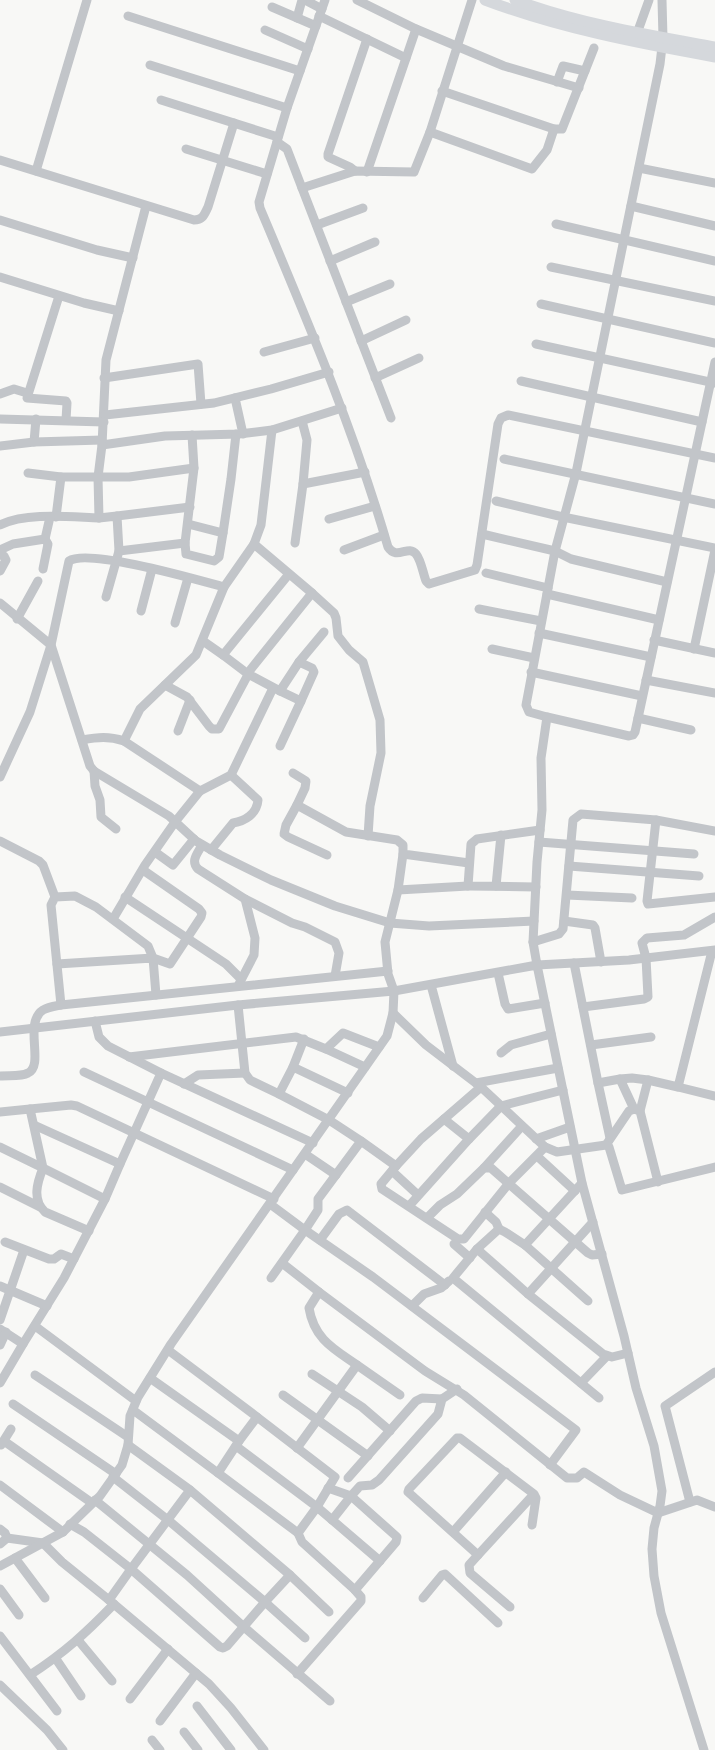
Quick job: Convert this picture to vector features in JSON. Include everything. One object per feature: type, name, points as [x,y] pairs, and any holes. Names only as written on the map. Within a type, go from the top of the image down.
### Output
[{"type":"main road","points":[[485,0],[566,26],[663,43],[715,57]]},
{"type":"main road","points":[[515,0],[636,38]]},
{"type":"main road","points":[[663,43],[715,47]]},
{"type":"street","points":[[36,170],[87,0]]},
{"type":"street","points":[[297,18],[303,0],[322,8],[367,40],[406,58]]},
{"type":"street","points":[[302,188],[355,172],[414,172],[430,132],[472,0]]},
{"type":"street","points":[[636,38],[649,0]]},
{"type":"street","points":[[361,1],[416,29],[456,47],[504,66],[579,88]]},
{"type":"street","points":[[664,2],[663,43],[639,168],[576,473],[555,551],[531,672],[526,709],[529,712],[629,736],[633,735],[635,732],[702,422],[713,383],[715,362]]},
{"type":"street","points":[[272,7],[316,26]]},
{"type":"street","points":[[322,8],[287,108],[259,202],[260,208],[315,338],[342,408],[391,552],[400,553],[410,550],[417,555],[426,581],[429,584],[475,570],[478,565],[498,424],[501,418],[508,415],[715,458]]},
{"type":"street","points":[[128,16],[300,72]]},
{"type":"street","points":[[367,172],[416,29]]},
{"type":"street","points":[[265,30],[308,49]]},
{"type":"street","points":[[355,172],[350,167],[328,157],[328,154],[367,40]]},
{"type":"street","points":[[442,91],[554,129],[562,129],[594,48]]},
{"type":"street","points":[[150,65],[287,108]]},
{"type":"street","points":[[557,82],[563,66],[585,71]]},
{"type":"street","points":[[161,100],[234,123],[277,139],[287,149],[391,418]]},
{"type":"street","points":[[0,160],[36,170],[146,206],[194,220],[200,220],[204,216],[208,207],[234,123]]},
{"type":"street","points":[[430,132],[532,169],[547,150],[554,129]]},
{"type":"street","points":[[186,149],[267,174]]},
{"type":"street","points":[[639,168],[715,183]]},
{"type":"street","points":[[99,518],[98,477],[105,419],[104,378],[106,360],[146,206]]},
{"type":"street","points":[[631,206],[715,226]]},
{"type":"street","points":[[317,225],[363,208]]},
{"type":"street","points":[[0,220],[97,250],[133,258]]},
{"type":"street","points":[[556,224],[715,261]]},
{"type":"street","points":[[330,261],[375,242]]},
{"type":"street","points":[[551,267],[715,301]]},
{"type":"street","points":[[0,277],[59,296],[119,311]]},
{"type":"street","points":[[346,302],[390,284]]},
{"type":"street","points":[[59,296],[27,393],[28,399],[66,401],[66,420]]},
{"type":"street","points":[[541,304],[715,343]]},
{"type":"street","points":[[361,341],[406,320]]},
{"type":"street","points":[[264,352],[315,338]]},
{"type":"street","points":[[536,344],[713,383]]},
{"type":"street","points":[[375,378],[419,358]]},
{"type":"street","points":[[104,378],[198,364],[201,404]]},
{"type":"street","points":[[0,419],[105,419],[235,398],[328,372]]},
{"type":"street","points":[[521,381],[702,422]]},
{"type":"street","points":[[0,394],[14,389],[27,393]]},
{"type":"street","points":[[192,435],[194,468],[185,543],[186,554],[214,561],[219,556],[239,434],[235,398]]},
{"type":"street","points":[[0,446],[34,442],[102,442],[165,436],[239,434],[272,430],[342,408]]},
{"type":"street","points":[[34,442],[36,419]]},
{"type":"street","points":[[295,542],[307,440],[302,421]]},
{"type":"street","points":[[124,741],[140,709],[196,655],[224,587],[254,544],[260,525],[272,430]]},
{"type":"street","points":[[504,459],[576,473],[715,504]]},
{"type":"street","points":[[28,473],[61,477],[129,477],[194,468]]},
{"type":"street","points":[[303,484],[365,472]]},
{"type":"street","points":[[43,569],[48,544],[45,539],[53,517],[61,477]]},
{"type":"street","points":[[496,501],[563,517],[676,539],[715,549],[694,649]]},
{"type":"street","points":[[329,520],[375,506]]},
{"type":"street","points":[[0,525],[15,519],[53,517],[99,518],[190,507]]},
{"type":"street","points":[[106,597],[118,556],[117,516]]},
{"type":"street","points":[[188,524],[223,533]]},
{"type":"street","points":[[482,534],[555,551],[571,559],[667,582]]},
{"type":"street","points":[[344,550],[384,535]]},
{"type":"street","points":[[0,550],[13,544],[45,539]]},
{"type":"street","points":[[0,776],[4,758],[30,712],[51,645],[69,561],[77,558],[118,556],[185,543]]},
{"type":"street","points":[[254,544],[312,592],[334,613],[338,636],[349,650],[363,662],[380,720],[381,749],[370,806],[368,836]]},
{"type":"street","points":[[0,555],[4,556],[6,560],[0,571]]},
{"type":"street","points":[[118,556],[152,569],[224,587]]},
{"type":"street","points":[[141,610],[152,569]]},
{"type":"street","points":[[223,655],[289,574]]},
{"type":"street","points":[[486,574],[659,620]]},
{"type":"street","points":[[175,623],[188,578]]},
{"type":"street","points":[[17,619],[38,581]]},
{"type":"street","points":[[165,685],[184,695],[190,700],[212,729],[219,729],[248,674],[312,592]]},
{"type":"street","points":[[0,603],[17,619],[51,645],[90,766],[94,771],[169,816],[202,845],[271,880],[334,906],[390,923],[429,926],[534,921]]},
{"type":"street","points":[[479,609],[541,621]]},
{"type":"street","points":[[113,919],[125,897],[155,852],[200,791],[231,775],[277,689],[324,632]]},
{"type":"street","points":[[539,632],[651,657]]},
{"type":"street","points":[[654,640],[715,654]]},
{"type":"street","points":[[203,641],[248,674],[301,701]]},
{"type":"street","points":[[492,649],[534,658]]},
{"type":"street","points":[[280,746],[314,672],[312,668],[299,662]]},
{"type":"street","points":[[531,672],[642,696]]},
{"type":"street","points":[[646,680],[715,693]]},
{"type":"street","points":[[178,731],[190,700]]},
{"type":"street","points":[[547,717],[540,758],[542,810],[533,942],[582,1183],[602,1254],[636,1388],[654,1446],[662,1498],[654,1528],[652,1549],[656,1591],[661,1613],[704,1750]]},
{"type":"street","points":[[638,718],[691,730]]},
{"type":"street","points":[[82,740],[112,737],[124,741],[200,791]]},
{"type":"street","points":[[94,771],[95,786],[100,800],[101,817],[116,829]]},
{"type":"street","points":[[293,773],[306,782],[305,788],[286,825],[284,834],[327,856]]},
{"type":"street","points":[[211,850],[233,823],[248,818],[258,806],[258,800],[231,775]]},
{"type":"street","points":[[0,1566],[63,1532],[93,1502],[114,1476],[122,1465],[134,1406],[150,1378],[387,1036],[393,1013],[390,980],[385,951],[398,890],[403,845],[401,841],[346,832],[297,805]]},
{"type":"street","points":[[533,942],[562,932],[567,895],[573,820],[582,814],[656,820],[715,831]]},
{"type":"street","points":[[656,820],[646,901],[648,904],[715,897]]},
{"type":"street","points":[[468,886],[469,863],[474,840],[540,830]]},
{"type":"street","points":[[496,886],[501,835]]},
{"type":"street","points":[[155,852],[173,865],[194,839]]},
{"type":"street","points":[[0,841],[39,861],[43,865],[55,897],[51,905],[61,1005]]},
{"type":"street","points":[[539,842],[571,843],[694,854]]},
{"type":"street","points":[[202,845],[194,859],[195,866],[245,899],[292,923],[305,927],[335,942],[339,953],[335,976]]},
{"type":"street","points":[[403,854],[469,863]]},
{"type":"street","points":[[569,866],[698,876]]},
{"type":"street","points":[[57,964],[153,958],[170,964],[202,913],[143,870]]},
{"type":"street","points":[[398,890],[468,886],[536,887]]},
{"type":"street","points":[[567,895],[632,898]]},
{"type":"street","points":[[55,897],[75,896],[96,907],[148,946],[153,958],[156,995]]},
{"type":"street","points":[[125,897],[232,969],[239,983]]},
{"type":"street","points":[[239,983],[254,955],[255,938],[245,899]]},
{"type":"street","points":[[583,1007],[644,999],[648,997],[646,958],[642,943],[646,938],[684,934],[715,917]]},
{"type":"street","points":[[564,921],[593,925],[595,928],[601,962]]},
{"type":"street","points":[[0,1076],[28,1074],[33,1069],[35,1062],[33,1028],[40,1013],[44,1009],[61,1005],[156,995],[239,983],[335,976],[431,985],[537,965],[601,962],[714,950],[678,1087]]},
{"type":"street","points":[[574,963],[591,1045],[609,1147],[622,1190],[715,1167]]},
{"type":"street","points":[[498,973],[505,1004],[508,1010],[545,1003]]},
{"type":"street","points":[[0,1032],[238,1005],[390,980]]},
{"type":"street","points":[[431,985],[453,1066]]},
{"type":"street","points":[[238,1005],[241,1044],[246,1073],[250,1080],[329,1120],[361,1141],[394,1168],[418,1195]]},
{"type":"street","points":[[393,1013],[417,1038],[478,1085],[545,1147],[557,1152],[608,1142],[629,1111],[637,1110]]},
{"type":"street","points":[[95,1021],[99,1037],[108,1046],[184,1084],[313,1143]]},
{"type":"street","points":[[326,1049],[344,1033],[379,1047]]},
{"type":"street","points":[[502,1053],[511,1045],[551,1034]]},
{"type":"street","points":[[129,1057],[296,1037],[304,1039],[365,1067]]},
{"type":"street","points":[[591,1045],[651,1037]]},
{"type":"street","points":[[279,1094],[293,1067],[304,1039]]},
{"type":"street","points":[[293,1067],[348,1093]]},
{"type":"street","points":[[558,1068],[478,1085],[444,1119],[421,1139],[394,1168],[381,1187],[427,1218],[474,1253],[528,1294],[598,1351],[612,1357],[628,1353]]},
{"type":"street","points":[[84,1072],[293,1170]]},
{"type":"street","points":[[0,1383],[47,1306],[89,1231],[105,1199],[161,1073]]},
{"type":"street","points":[[184,1084],[198,1075],[246,1073]]},
{"type":"street","points":[[598,1083],[632,1078],[648,1080],[714,1096]]},
{"type":"street","points":[[620,1079],[637,1110],[658,1182]]},
{"type":"street","points":[[637,1110],[648,1080]]},
{"type":"street","points":[[409,1206],[469,1139],[501,1106],[563,1090]]},
{"type":"street","points":[[0,1112],[71,1105],[76,1106],[134,1132],[272,1201],[305,1230],[412,1306],[576,1430],[550,1465]]},
{"type":"street","points":[[30,1109],[43,1168],[36,1189],[40,1207]]},
{"type":"street","points":[[444,1119],[469,1139]]},
{"type":"street","points":[[34,1125],[120,1164]]},
{"type":"street","points":[[427,1218],[440,1205],[457,1194],[484,1168],[522,1126]]},
{"type":"street","points":[[536,1139],[570,1127]]},
{"type":"street","points":[[272,1278],[318,1210],[318,1199],[361,1141]]},
{"type":"street","points":[[0,1147],[105,1199]]},
{"type":"street","points":[[458,1242],[486,1212],[509,1183],[545,1147]]},
{"type":"street","points":[[305,1154],[336,1175]]},
{"type":"street","points":[[537,1156],[575,1191]]},
{"type":"street","points":[[484,1168],[491,1168],[575,1242],[592,1255],[602,1254]]},
{"type":"street","points":[[525,1245],[582,1183]]},
{"type":"street","points":[[0,1187],[40,1207],[45,1212],[89,1231]]},
{"type":"street","points":[[320,1240],[339,1214],[347,1210],[445,1284]]},
{"type":"street","points":[[486,1212],[496,1222],[499,1229],[525,1245],[550,1269],[588,1301]]},
{"type":"street","points":[[528,1294],[593,1222]]},
{"type":"street","points":[[412,1306],[424,1294],[445,1284],[453,1278],[474,1253],[499,1229]]},
{"type":"street","points":[[5,1242],[49,1259],[54,1259],[61,1254],[74,1259]]},
{"type":"street","points":[[0,1320],[24,1250]]},
{"type":"street","points":[[282,1263],[425,1371],[456,1389],[567,1478],[576,1478],[584,1472],[620,1495],[658,1513],[690,1502],[701,1501],[715,1507]]},
{"type":"street","points":[[453,1278],[599,1398]]},
{"type":"street","points":[[0,1286],[47,1306]]},
{"type":"street","points":[[319,1292],[309,1308],[321,1338],[357,1365],[400,1394]]},
{"type":"street","points":[[35,1326],[218,1473],[298,1533],[302,1542],[361,1596],[361,1601],[297,1674]]},
{"type":"street","points":[[0,1345],[3,1330],[23,1344]]},
{"type":"street","points":[[168,1350],[335,1477],[354,1480],[360,1486]]},
{"type":"street","points":[[581,1384],[608,1356]]},
{"type":"street","points":[[297,1448],[357,1365]]},
{"type":"street","points":[[690,1502],[665,1406],[715,1372]]},
{"type":"street","points":[[312,1374],[362,1407],[390,1431]]},
{"type":"street","points":[[35,1375],[128,1441],[190,1490],[290,1575],[329,1612]]},
{"type":"street","points":[[150,1378],[238,1444],[380,1561]]},
{"type":"street","points":[[348,1478],[416,1400],[422,1398],[442,1399],[456,1389]]},
{"type":"street","points":[[283,1395],[319,1419],[368,1456]]},
{"type":"street","points":[[332,1520],[360,1486],[372,1485],[379,1480],[438,1414],[442,1399]]},
{"type":"street","points":[[13,1404],[114,1476],[265,1602],[305,1638]]},
{"type":"street","points":[[218,1473],[257,1417]]},
{"type":"street","points":[[11,1429],[2,1444],[93,1502],[150,1544],[187,1575],[297,1674],[330,1701]]},
{"type":"street","points":[[478,1555],[408,1492],[409,1489],[457,1438],[460,1438],[534,1494],[536,1498],[532,1525]]},
{"type":"street","points":[[453,1532],[506,1472]]},
{"type":"street","points":[[298,1533],[335,1477]]},
{"type":"street","points":[[0,1485],[63,1532]]},
{"type":"street","points":[[328,1488],[351,1496],[397,1537],[396,1542],[355,1590]]},
{"type":"street","points":[[30,1675],[56,1659],[78,1640],[111,1602],[131,1569],[190,1490]]},
{"type":"street","points":[[510,1607],[470,1573],[469,1565],[534,1494]]},
{"type":"street","points":[[70,1524],[84,1532],[131,1569],[220,1647],[224,1648],[290,1575]]},
{"type":"street","points":[[0,1529],[5,1533],[7,1538]]},
{"type":"street","points":[[0,1544],[7,1538],[43,1543],[62,1562],[210,1684],[232,1708],[264,1750]]},
{"type":"street","points":[[15,1558],[45,1598]]},
{"type":"street","points":[[423,1598],[442,1575],[445,1574],[498,1623]]},
{"type":"street","points":[[0,1589],[19,1615]]},
{"type":"street","points":[[0,1636],[57,1711]]},
{"type":"street","points":[[78,1640],[112,1680]]},
{"type":"street","points":[[130,1699],[168,1649]]},
{"type":"street","points":[[56,1659],[81,1696]]},
{"type":"street","points":[[160,1720],[196,1673]]},
{"type":"street","points":[[0,1685],[47,1730],[63,1750]]},
{"type":"street","points":[[197,1706],[231,1750]]},
{"type":"street","points":[[184,1732],[198,1750]]},
{"type":"street","points":[[152,1740],[160,1750]]}]
